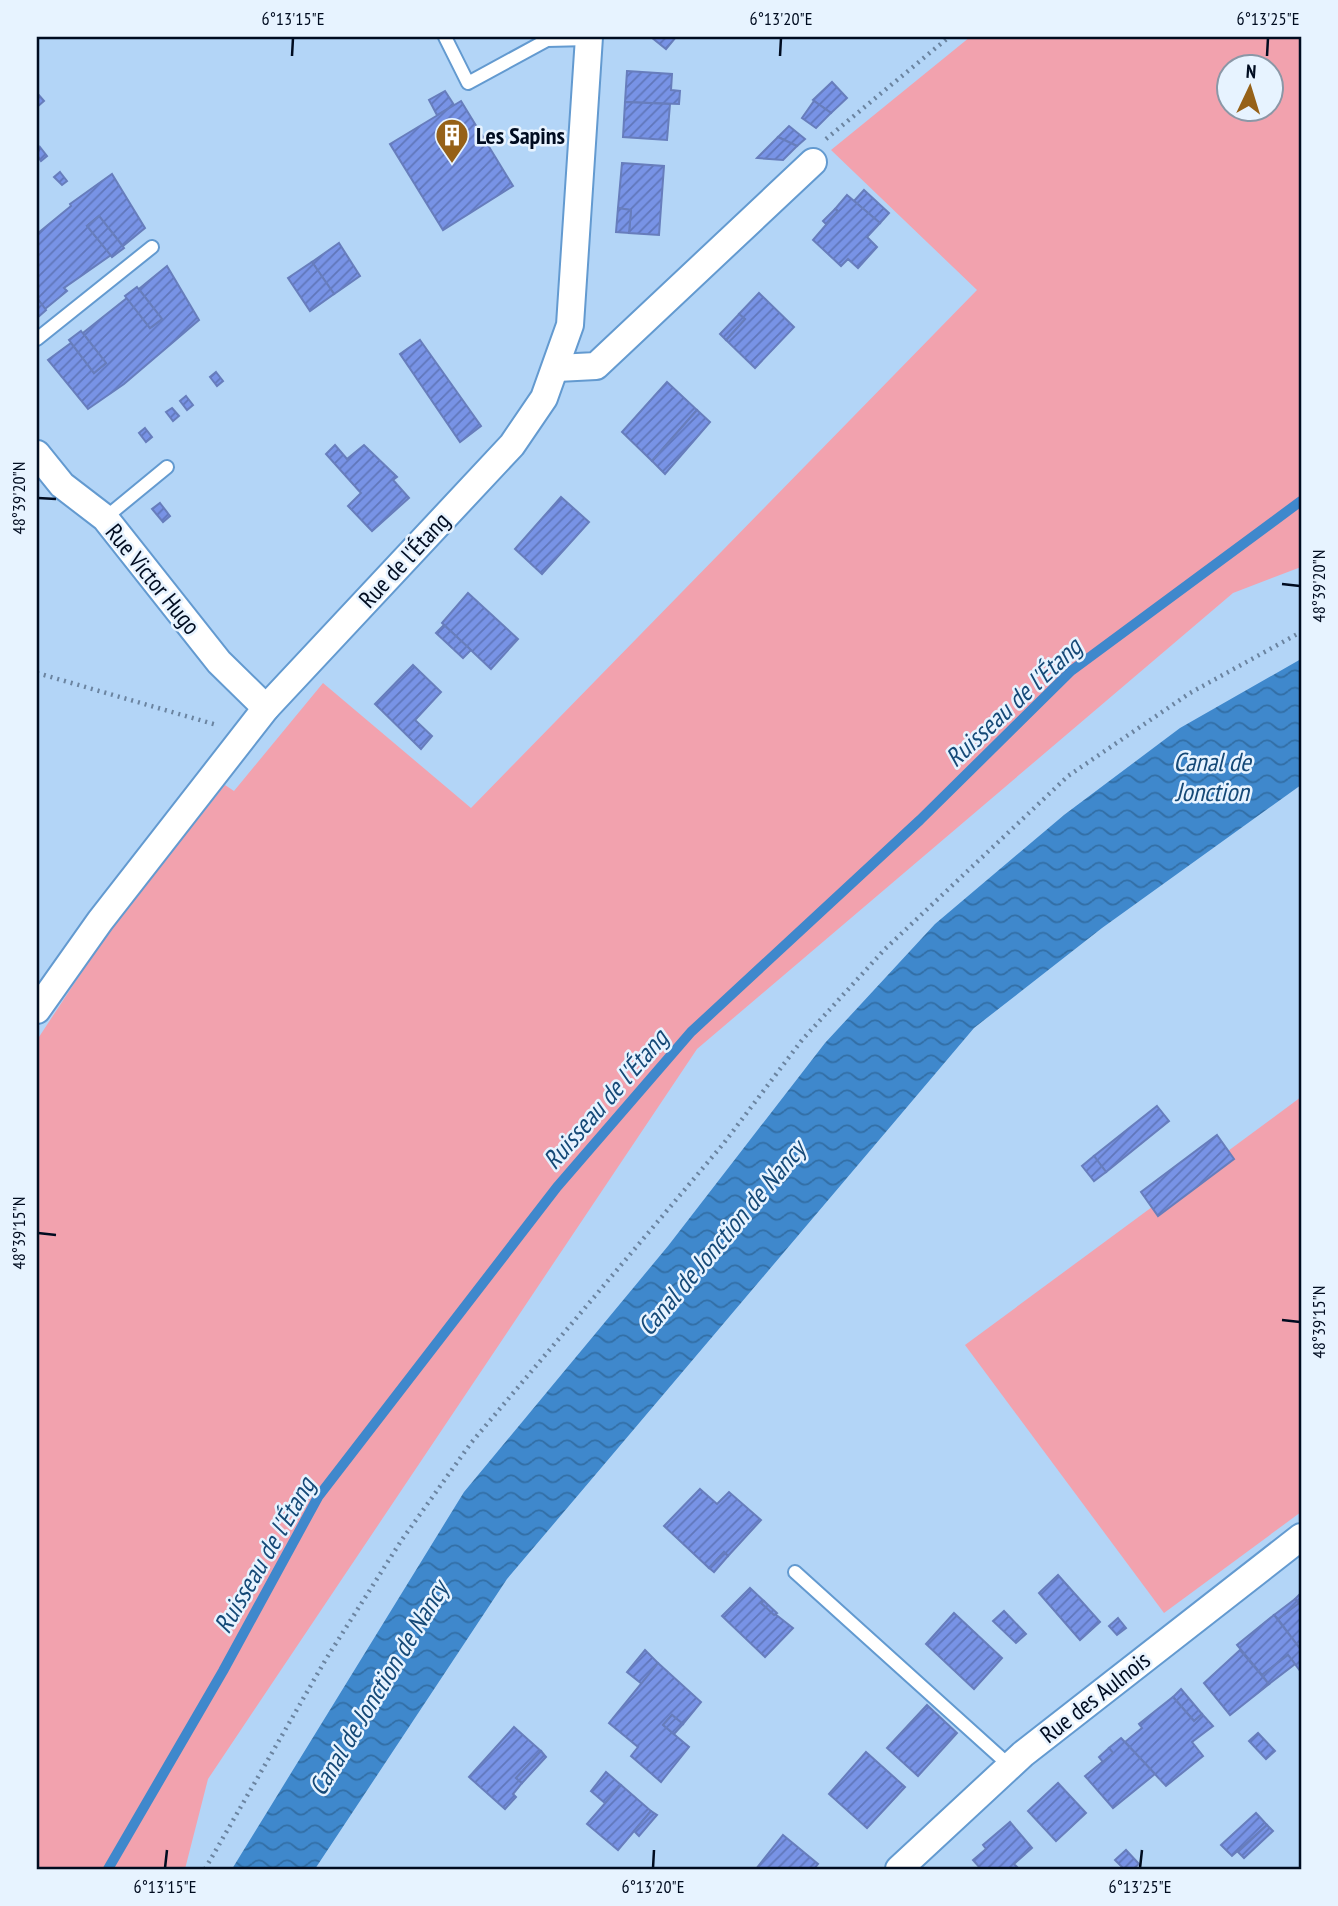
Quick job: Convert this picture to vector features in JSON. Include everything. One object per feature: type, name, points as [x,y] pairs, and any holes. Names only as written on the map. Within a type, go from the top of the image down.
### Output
[{"type":"street","name":"Rue de l'Étang","points":[[37,1010],[114,903],[267,708],[512,445],[544,398],[557,368],[574,300],[589,38]]},
{"type":"street","points":[[557,368],[596,366],[813,162]]},
{"type":"street","name":"Rue Victor Hugo","points":[[37,454],[62,485],[105,518],[219,662],[267,708]]},
{"type":"street","name":"Rue des Aulnois","points":[[899,1869],[1010,1766],[1301,1537]]},
{"type":"lane","points":[[445,37],[468,83],[547,40],[589,38]]},
{"type":"lane","points":[[37,339],[152,247]]},
{"type":"lane","points":[[105,518],[167,467]]},
{"type":"lane","points":[[795,1572],[1010,1766]]},
{"type":"path","points":[[813,162],[819,145],[949,37]]},
{"type":"path","points":[[205,1869],[326,1658],[401,1541],[440,1486],[471,1443],[724,1143],[802,1040],[884,950],[1068,776],[1190,693],[1301,632]]},
{"type":"path","points":[[37,673],[220,726],[242,740]]},
{"type":"shaded area","points":[[970,37],[1301,37],[1301,567],[1233,593],[697,1049],[208,1779],[185,1869],[37,1869],[37,1040],[110,929],[225,785],[234,791],[323,683],[471,808],[977,290],[831,150]]},
{"type":"shaded area","points":[[1301,1097],[1301,1512],[1164,1613],[965,1345]]},
{"type":"water","name":"Canal de Jonction","points":[[1301,659],[1301,785],[1102,928],[974,1028],[507,1579],[315,1869],[232,1869],[464,1492],[668,1246],[825,1043],[935,924],[1064,815],[1180,728]]},
{"type":"building","points":[[651,37],[676,37],[666,49]]},
{"type":"building","points":[[627,71],[672,74],[671,90],[680,91],[679,104],[625,102]]},
{"type":"building","points":[[832,82],[847,98],[831,113],[813,100]]},
{"type":"building","name":"Les Sapins","points":[[445,91],[454,105],[437,115],[429,100]]},
{"type":"building","points":[[37,93],[44,101],[37,107]]},
{"type":"building","name":"Les Sapins","points":[[461,101],[513,186],[443,230],[390,144]]},
{"type":"building","points":[[814,101],[831,113],[816,128],[802,118]]},
{"type":"building","points":[[625,102],[670,104],[667,140],[623,137]]},
{"type":"building","points":[[789,126],[805,139],[797,146],[778,137]]},
{"type":"building","points":[[778,137],[797,146],[783,160],[757,158]]},
{"type":"building","points":[[40,147],[47,156],[41,161],[37,155]]},
{"type":"building","points":[[622,163],[664,166],[659,235],[629,233],[631,210],[618,208]]},
{"type":"building","points":[[60,172],[67,181],[62,185],[54,177]]},
{"type":"building","points":[[112,174],[145,228],[123,246],[99,216],[87,226],[111,255],[64,288],[67,291],[45,309],[37,298],[37,234],[71,206],[70,204]]},
{"type":"building","points":[[864,190],[889,213],[880,223],[854,201]]},
{"type":"building","points":[[847,195],[880,223],[867,237],[877,247],[858,268],[848,259],[841,266],[813,240],[838,211],[835,209]]},
{"type":"building","points":[[618,208],[631,210],[629,233],[616,232]]},
{"type":"building","points":[[835,209],[838,211],[826,224],[823,221]]},
{"type":"building","points":[[99,216],[124,248],[112,257],[87,226]]},
{"type":"building","points":[[339,243],[360,276],[334,294],[312,262]]},
{"type":"building","points":[[312,262],[334,294],[310,311],[288,278]]},
{"type":"building","points":[[167,266],[199,320],[124,384],[88,409],[48,360],[71,343],[94,373],[106,363],[83,333],[127,298],[150,328],[162,319],[139,289]]},
{"type":"building","points":[[137,287],[162,319],[150,328],[125,296]]},
{"type":"building","points":[[759,293],[794,327],[755,368],[726,340],[745,319],[739,314]]},
{"type":"building","points":[[37,298],[46,310],[37,318]]},
{"type":"building","points":[[739,314],[745,319],[726,340],[720,334]]},
{"type":"building","points":[[81,331],[106,363],[94,373],[69,340]]},
{"type":"building","points":[[420,340],[481,426],[460,442],[400,354]]},
{"type":"building","points":[[216,372],[223,381],[217,386],[210,377]]},
{"type":"building","points":[[667,382],[697,410],[652,461],[622,432]]},
{"type":"building","points":[[186,396],[193,405],[187,410],[180,401]]},
{"type":"building","points":[[172,408],[179,416],[173,421],[166,412]]},
{"type":"building","points":[[697,410],[710,422],[665,474],[652,461]]},
{"type":"building","points":[[145,428],[152,437],[146,442],[139,433]]},
{"type":"building","points":[[335,445],[347,459],[364,445],[397,477],[393,480],[409,498],[372,531],[348,506],[361,493],[326,454]]},
{"type":"building","points":[[561,497],[589,522],[542,574],[515,549]]},
{"type":"building","points":[[160,503],[170,516],[163,522],[152,509]]},
{"type":"building","points":[[468,593],[518,639],[491,669],[442,623]]},
{"type":"building","points":[[444,625],[471,650],[463,658],[436,633]]},
{"type":"building","points":[[413,665],[441,692],[415,720],[432,736],[421,749],[375,704]]},
{"type":"building","points":[[1157,1106],[1169,1121],[1106,1172],[1094,1156]]},
{"type":"building","points":[[1217,1135],[1234,1159],[1158,1216],[1141,1192]]},
{"type":"building","points":[[1094,1156],[1106,1172],[1094,1181],[1082,1166]]},
{"type":"building","points":[[700,1489],[717,1504],[729,1492],[761,1520],[728,1556],[724,1552],[709,1568],[664,1526]]},
{"type":"building","points":[[724,1552],[728,1556],[714,1572],[709,1568]]},
{"type":"building","points":[[1058,1575],[1100,1622],[1080,1640],[1039,1593]]},
{"type":"building","points":[[750,1588],[764,1601],[761,1603],[793,1628],[765,1657],[722,1616]]},
{"type":"building","points":[[1301,1593],[1301,1650],[1278,1619],[1299,1603],[1295,1599]]},
{"type":"building","points":[[1295,1599],[1299,1603],[1278,1619],[1274,1615]]},
{"type":"building","points":[[764,1601],[777,1613],[774,1615],[761,1603]]},
{"type":"building","points":[[1004,1611],[1026,1634],[1016,1643],[993,1621]]},
{"type":"building","points":[[954,1613],[1002,1658],[974,1689],[926,1644]]},
{"type":"building","points":[[1274,1615],[1301,1650],[1301,1672],[1288,1655],[1262,1675],[1237,1645]]},
{"type":"building","points":[[1118,1618],[1126,1628],[1117,1635],[1109,1626]]},
{"type":"building","points":[[645,1650],[658,1663],[642,1684],[627,1672]]},
{"type":"building","points":[[1240,1650],[1269,1684],[1230,1715],[1204,1683]]},
{"type":"building","points":[[1288,1655],[1295,1664],[1269,1684],[1262,1675]]},
{"type":"building","points":[[658,1663],[701,1702],[683,1724],[672,1715],[663,1725],[689,1747],[661,1782],[631,1756],[638,1747],[609,1723]]},
{"type":"building","points":[[1181,1689],[1202,1714],[1194,1721],[1173,1697]]},
{"type":"building","points":[[1173,1697],[1194,1721],[1202,1714],[1213,1726],[1192,1742],[1203,1756],[1166,1786],[1125,1742],[1142,1728],[1139,1724]]},
{"type":"building","points":[[927,1705],[957,1733],[918,1776],[887,1748]]},
{"type":"building","points":[[672,1715],[683,1724],[674,1734],[663,1725]]},
{"type":"building","points":[[514,1727],[541,1751],[516,1778],[522,1783],[513,1794],[516,1797],[505,1809],[469,1777]]},
{"type":"building","points":[[1258,1733],[1275,1751],[1266,1759],[1249,1741]]},
{"type":"building","points":[[1121,1738],[1155,1774],[1113,1808],[1085,1776],[1113,1753],[1109,1748]]},
{"type":"building","points":[[1109,1748],[1113,1753],[1103,1762],[1099,1757]]},
{"type":"building","points":[[541,1751],[546,1757],[522,1783],[516,1778]]},
{"type":"building","points":[[866,1752],[905,1787],[867,1828],[829,1794]]},
{"type":"building","points":[[606,1772],[621,1785],[605,1803],[591,1791]]},
{"type":"building","points":[[1058,1783],[1086,1813],[1056,1841],[1028,1811]]},
{"type":"building","points":[[621,1785],[651,1811],[618,1850],[587,1824]]},
{"type":"building","points":[[651,1811],[657,1815],[639,1836],[634,1831]]},
{"type":"building","points":[[1256,1813],[1267,1825],[1232,1856],[1221,1845]]},
{"type":"building","points":[[1010,1822],[1032,1848],[1014,1864],[1019,1869],[981,1869],[973,1860],[986,1849],[983,1845]]},
{"type":"building","points":[[1267,1825],[1273,1831],[1244,1858],[1238,1852]]},
{"type":"building","points":[[783,1835],[818,1864],[814,1869],[756,1869]]},
{"type":"building","points":[[1126,1850],[1139,1864],[1133,1869],[1124,1869],[1115,1860]]},
{"type":"waterway","name":"Ruisseau de l'Étang","points":[[108,1869],[223,1671],[318,1497],[557,1187],[691,1032],[920,820],[1071,671],[1301,501]]},
{"type":"place","name":"Les Sapins","points":[[452,165]]},
{"type":"water label","name":"Canal de Jonction de Nancy","points":[[721,1238]]},
{"type":"water label","name":"Canal de Jonction de Nancy","points":[[378,1688]]}]
